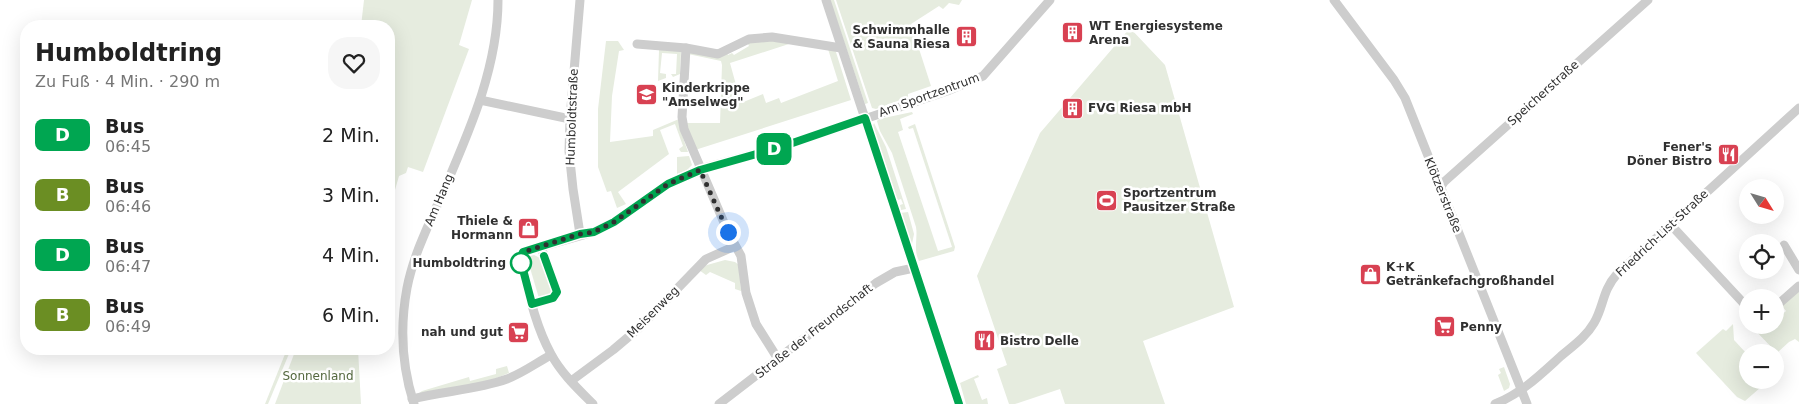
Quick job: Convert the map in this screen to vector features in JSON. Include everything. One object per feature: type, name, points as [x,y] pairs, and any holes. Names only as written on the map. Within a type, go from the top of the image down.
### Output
[{"type":"street","name":"Am Hang","points":[[413,402],[403,351],[407,288],[418,250],[480,100],[495,44],[498,0]]},
{"type":"street","name":"Humboldtstraße","points":[[580,0],[570,119],[570,168],[580,234]]},
{"type":"street","points":[[826,0],[959,404]]},
{"type":"street","name":"Am Sportzentrum","points":[[541,247],[580,234],[594,232],[614,222],[668,184],[700,170],[778,148],[947,91],[983,76],[1050,0]]},
{"type":"street","name":"Klötzerstraße","points":[[1334,0],[1403,94],[1527,404]]},
{"type":"street","name":"Speicherstraße","points":[[1440,188],[1444,182],[1648,0]]},
{"type":"street","points":[[638,44],[686,48],[718,54],[749,39],[772,37],[841,48]]},
{"type":"street","points":[[686,48],[683,126],[700,170],[734,246],[743,261],[746,293],[756,324],[778,359]]},
{"type":"street","points":[[480,100],[570,119]]},
{"type":"street","name":"Friedrich-List-Straße","points":[[1495,404],[1510,398],[1531,384],[1587,333],[1597,318],[1603,296],[1612,279],[1799,108]]},
{"type":"street","points":[[1670,224],[1739,298]]},
{"type":"street","points":[[1784,245],[1799,270]]},
{"type":"street","name":"Meisenweg","points":[[571,381],[613,350],[638,328],[706,259],[734,246]]},
{"type":"street","points":[[531,301],[553,298],[557,292],[541,247],[523,252],[520,258],[531,301],[541,332],[551,355],[571,381],[593,404]]},
{"type":"street","name":"Straße der Freundschaft","points":[[719,404],[876,283],[895,272],[914,268]]},
{"type":"street","points":[[1784,299],[1799,286]]},
{"type":"street","points":[[413,402],[506,379],[529,369],[551,355]]},
{"type":"green space","points":[[364,0],[472,0],[459,45],[469,49],[423,172],[408,167],[406,173],[399,176],[395,190],[395,20],[362,20]]},
{"type":"green space","points":[[830,0],[834,0],[868,103],[865,104]]},
{"type":"green space","points":[[836,0],[962,0],[959,5],[949,3],[943,9],[939,6],[911,24],[931,86],[876,109],[872,108]]},
{"type":"green space","name":"Sportzentrum Pausitzer Straße","points":[[1130,28],[1165,65],[1234,307],[1143,341],[1165,404],[1065,404],[1060,389],[1015,404],[1009,404],[997,369],[1007,365],[977,276],[1040,133]]},
{"type":"green space","points":[[761,39],[792,43],[730,63],[741,103],[763,94],[766,103],[779,98],[781,103],[838,81],[828,49],[835,49],[851,100],[695,150],[685,123],[720,123],[722,65],[721,61],[688,54],[689,52],[727,53],[728,55],[732,53],[734,55],[749,46],[747,42]]},
{"type":"green space","points":[[606,41],[618,41],[624,50],[619,51],[612,96],[610,142],[653,136],[653,130],[679,119],[688,152],[681,152],[679,149],[683,146],[675,124],[660,130],[669,154],[618,192],[626,204],[617,208],[611,191],[607,192],[598,167],[598,109]]},
{"type":"green space","points":[[659,50],[681,50],[680,74],[673,77],[671,74],[676,74],[677,54],[662,53],[660,73],[666,74],[666,78],[658,81]]},
{"type":"green space","points":[[912,112],[913,114],[900,119],[903,130],[898,132],[938,251],[952,247],[913,128],[909,129],[908,127],[915,124],[955,247],[954,251],[919,261],[916,252],[916,227],[892,153],[880,131],[877,121]]},
{"type":"green space","points":[[874,123],[886,147],[906,209],[901,210],[900,205],[903,204],[901,199],[898,200],[893,192],[872,128]]},
{"type":"green space","points":[[689,156],[692,165],[687,170],[677,174],[677,157]]},
{"type":"green space","points":[[908,212],[914,234],[911,249],[900,213]]},
{"type":"green space","points":[[534,255],[540,258],[553,293],[552,295],[539,298],[528,261],[530,256]]},
{"type":"green space","points":[[725,260],[739,265],[741,291],[735,289],[735,283],[710,272],[706,275],[699,270],[707,265]]},
{"type":"green space","points":[[1799,290],[1799,342],[1795,339],[1784,347],[1784,344],[1768,344],[1759,334],[1784,334],[1784,313],[1786,311],[1784,304]]},
{"type":"green space","points":[[1733,324],[1734,340],[1739,345],[1739,389],[1759,389],[1745,401],[1737,397],[1696,353],[1723,329],[1726,331]]},
{"type":"green space","points":[[285,355],[288,355],[268,404],[265,404]]},
{"type":"green space","name":"Sonnenland","points":[[294,355],[358,355],[361,404],[275,404]]},
{"type":"green space","points":[[507,366],[509,373],[489,381],[418,394],[422,391],[469,377],[470,381],[496,374],[496,369]]},
{"type":"green space","points":[[1504,367],[1510,384],[1509,388],[1504,391],[1498,375],[1501,373],[1499,369]]},
{"type":"green space","points":[[978,375],[979,377],[974,379],[982,400],[987,398],[988,404],[966,404],[960,383]]},
{"type":"bus line","name":"D","points":[[544,256],[557,292],[553,298],[532,304],[520,258],[523,252],[580,234],[594,232],[614,222],[668,184],[700,170],[778,148],[865,118],[959,404]]},
{"type":"place","name":"WT Energiesysteme Arena","points":[[1073,33]]},
{"type":"place","name":"Schwimmhalle & Sauna Riesa","points":[[966,37]]},
{"type":"place","name":"Kinderkrippe \"Amselweg\"","points":[[646,95]]},
{"type":"place","name":"FVG Riesa mbH","points":[[1072,108]]},
{"type":"place","name":"Fener's Döner Bistro","points":[[1728,154]]},
{"type":"place","name":"Sportzentrum Pausitzer Straße","points":[[1107,200]]},
{"type":"place","name":"Thiele & Hormann","points":[[529,228]]},
{"type":"place","name":"Humboldtring","points":[[521,263]]},
{"type":"place","name":"K+K Getränkefachgroßhandel","points":[[1370,274]]},
{"type":"place","name":"Penny","points":[[1444,327]]},
{"type":"place","name":"nah und gut","points":[[519,332]]},
{"type":"place","name":"Bistro Delle","points":[[984,341]]},
{"type":"route","points":[[521,263],[520,258],[523,252],[580,234],[594,232],[614,222],[668,184],[700,170],[728,232]]}]
